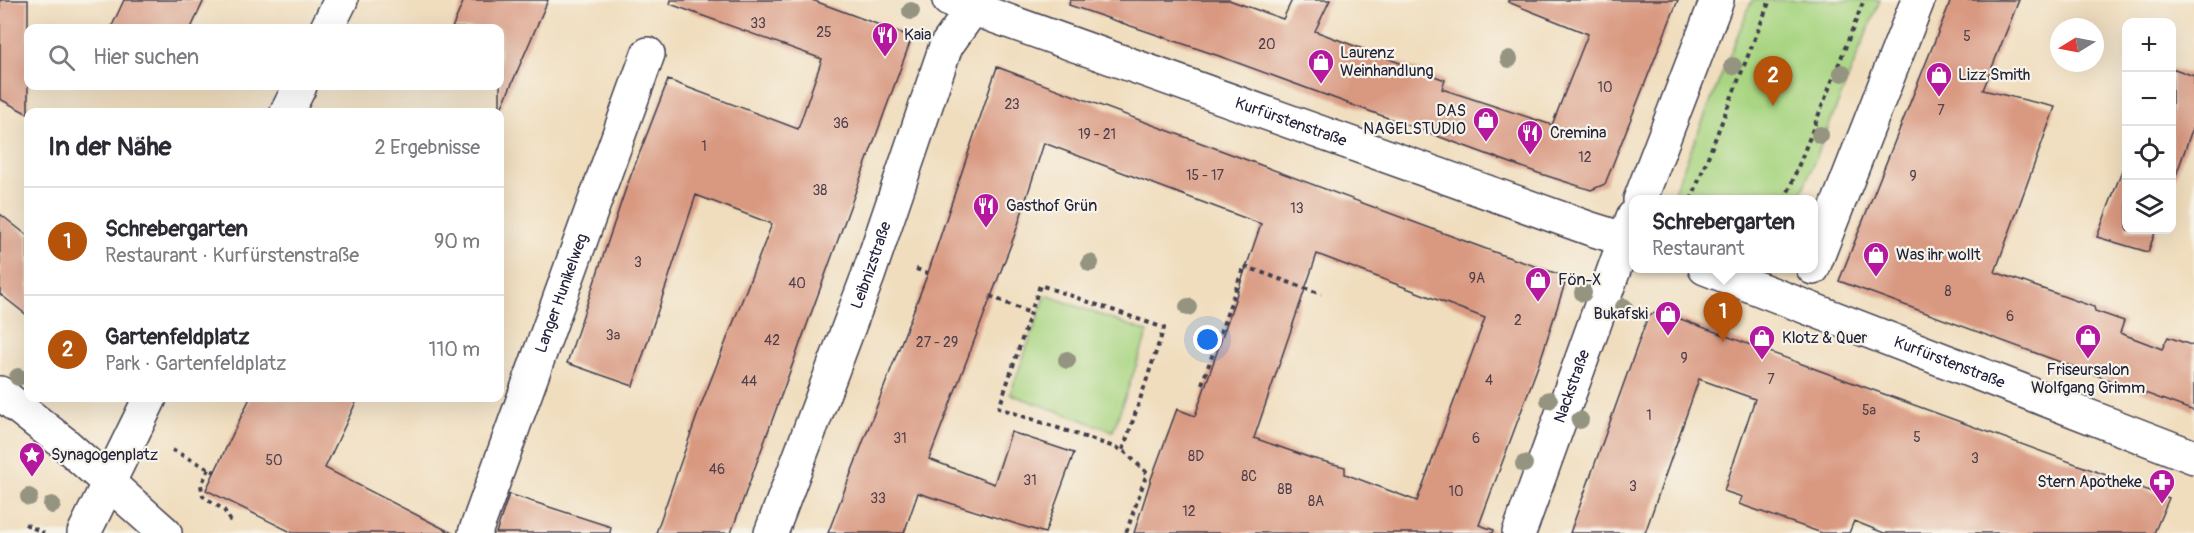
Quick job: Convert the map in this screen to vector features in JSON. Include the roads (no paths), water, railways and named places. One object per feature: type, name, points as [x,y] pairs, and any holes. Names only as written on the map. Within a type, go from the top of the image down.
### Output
[{"type":"street","points":[[329,24],[341,0]]},
{"type":"street","points":[[1642,195],[1717,0]]},
{"type":"street","points":[[1818,255],[1918,0]]},
{"type":"street","name":"Kurfürstenstraße","points":[[967,3],[1591,229],[1629,232]]},
{"type":"street","name":"Leibnizstraße","points":[[771,533],[868,276],[946,46],[967,3]]},
{"type":"street","name":"Langer Hunikelweg","points":[[475,533],[648,54]]},
{"type":"street","points":[[289,108],[298,90]]},
{"type":"street","name":"Nackstraße","points":[[1519,533],[1629,235]]},
{"type":"street","name":"Kurfürstenstraße","points":[[1718,273],[2194,457]]},
{"type":"street","points":[[1799,304],[1811,273]]},
{"type":"street","points":[[0,393],[110,482],[165,533]]},
{"type":"street","points":[[84,533],[148,402]]},
{"type":"place","name":"Kaia","points":[[885,58]]},
{"type":"place","name":"Laurenz Weinhandlung","points":[[1321,85]]},
{"type":"place","name":"Lizz Smith","points":[[1939,98]]},
{"type":"place","name":"Gartenfeldplatz","points":[[1773,106]]},
{"type":"place","name":"DAS NAGELSTUDIO","points":[[1486,143]]},
{"type":"place","name":"Cremina","points":[[1530,156]]},
{"type":"place","name":"Gasthof Grün","points":[[986,229]]},
{"type":"place","name":"Was ihr wollt","points":[[1876,278]]},
{"type":"place","name":"Fön-X","points":[[1538,303]]},
{"type":"place","name":"Bukafski","points":[[1668,337]]},
{"type":"place","name":"Schrebergarten","points":[[1723,342]]},
{"type":"place","name":"Friseursalon Wolfgang Grimm","points":[[2088,360]]},
{"type":"place","name":"Klotz & Quer","points":[[1762,361]]},
{"type":"place","name":"Synagogenplatz","points":[[32,478]]},
{"type":"place","name":"Stern Apotheke","points":[[2162,505]]}]
